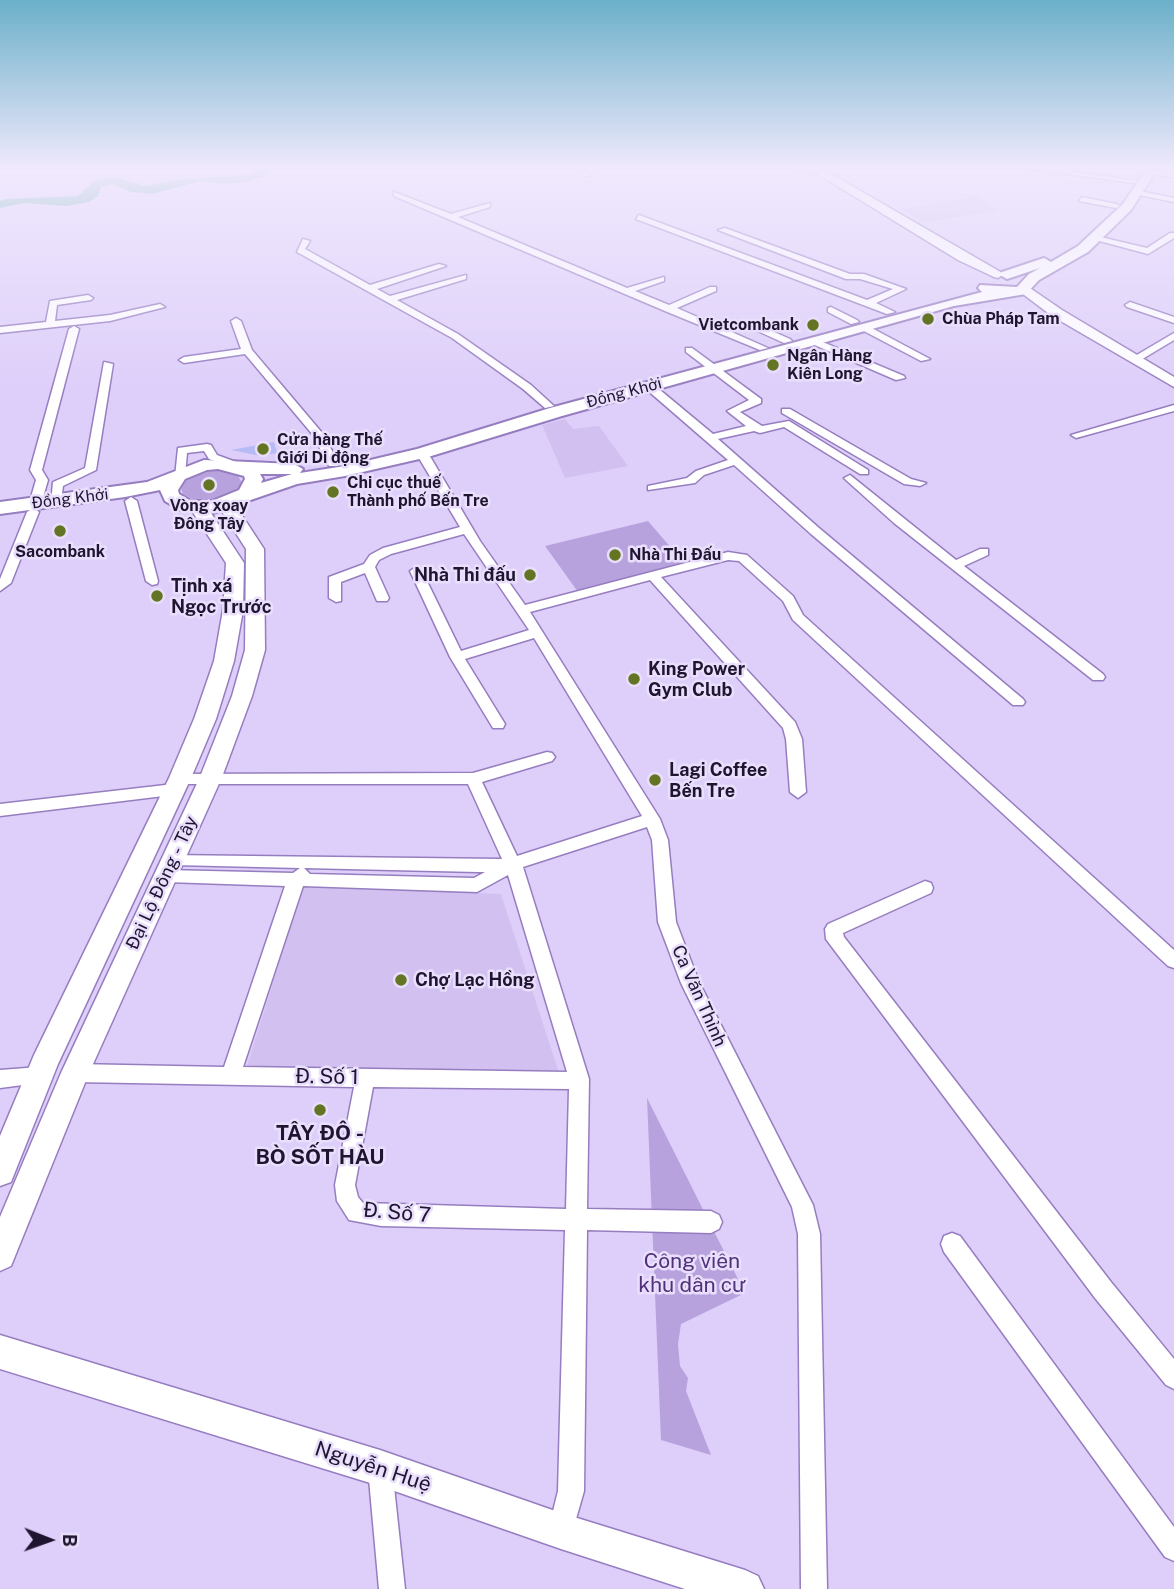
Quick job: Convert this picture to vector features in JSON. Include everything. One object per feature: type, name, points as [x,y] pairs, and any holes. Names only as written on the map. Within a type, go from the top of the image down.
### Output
[{"type":"main road","name":"Đồng Khởi","points":[[237,499],[295,479],[345,471],[422,453],[556,412],[650,387],[787,341],[974,296],[1015,290],[1078,242]]},
{"type":"main road","name":"Đồng Khởi","points":[[237,466],[281,470],[333,464],[416,446],[549,406],[813,341],[890,312],[964,291],[979,281],[1055,261],[1090,242]]},
{"type":"main road","points":[[979,281],[989,290],[1015,290],[1022,280],[1002,274]]},
{"type":"main road","points":[[204,466],[237,466],[251,473],[254,479],[237,499],[188,505],[171,497],[169,490],[180,475],[204,466]]},
{"type":"main road","name":"Đồng Khởi","points":[[0,516],[55,501],[152,487],[180,475]]},
{"type":"main road","name":"Đồng Khởi","points":[[0,508],[131,501],[188,505]]},
{"type":"street","points":[[305,242],[300,250],[455,335],[549,406]]},
{"type":"street","points":[[513,242],[763,348]]},
{"type":"street","points":[[708,242],[890,312]]},
{"type":"street","points":[[755,242],[849,277],[861,276],[901,289],[869,303]]},
{"type":"street","points":[[937,242],[962,257],[1002,274]]},
{"type":"street","points":[[1110,242],[1148,251],[1162,242]]},
{"type":"street","points":[[962,257],[979,281]]},
{"type":"street","points":[[370,288],[442,266]]},
{"type":"street","points":[[395,302],[463,277]]},
{"type":"street","points":[[626,291],[661,279]]},
{"type":"street","points":[[668,309],[713,289]]},
{"type":"street","points":[[1015,290],[1174,383]]},
{"type":"street","points":[[395,302],[428,295]]},
{"type":"street","points":[[50,324],[53,303],[88,298]]},
{"type":"street","points":[[1130,305],[1174,320]]},
{"type":"street","points":[[0,330],[110,318],[160,306]]},
{"type":"street","points":[[831,310],[925,359]]},
{"type":"street","points":[[236,321],[247,351],[318,434],[333,464]]},
{"type":"street","points":[[754,326],[787,341]]},
{"type":"street","points":[[0,587],[5,583],[34,508],[42,480],[36,470],[74,329]]},
{"type":"street","points":[[1135,359],[1174,336]]},
{"type":"street","points":[[813,341],[900,378]]},
{"type":"street","points":[[689,350],[708,367],[756,399],[755,403],[732,411],[760,430],[785,423],[864,472]]},
{"type":"street","points":[[184,360],[247,351]]},
{"type":"street","points":[[55,501],[57,484],[90,470],[108,364]]},
{"type":"street","points":[[650,387],[683,412],[797,515],[1018,702]]},
{"type":"street","points":[[1076,435],[1174,408]]},
{"type":"street","points":[[786,411],[908,482],[920,483]]},
{"type":"street","points":[[669,418],[683,412]]},
{"type":"street","points":[[712,438],[755,427]]},
{"type":"street","points":[[835,439],[849,433]]},
{"type":"street","name":"Ca Văn Thỉnh","points":[[422,453],[467,528],[537,632],[652,819],[660,839],[667,922],[690,984],[802,1205],[809,1234],[814,1589]]},
{"type":"street","points":[[652,488],[691,481],[700,472],[735,461]]},
{"type":"street","points":[[850,478],[955,565],[1098,677]]},
{"type":"street","name":"Đại Lộ Đông - Tây","points":[[0,1255],[75,1073],[211,777],[242,696],[255,650],[257,614],[255,549],[237,499]]},
{"type":"street","points":[[131,501],[152,581]]},
{"type":"street","name":"Đại Lộ Đông - Tây","points":[[0,1172],[91,960],[177,784],[205,719],[224,661],[233,610],[235,563],[188,505]]},
{"type":"street","points":[[336,598],[334,580],[369,567],[374,558],[387,551],[467,528]]},
{"type":"street","points":[[955,565],[985,552]]},
{"type":"street","points":[[521,610],[736,555],[743,558],[788,600],[800,618],[1174,961]]},
{"type":"street","points":[[369,567],[383,598]]},
{"type":"street","points":[[416,572],[457,657],[498,724]]},
{"type":"street","points":[[653,576],[790,726],[794,739],[797,792]]},
{"type":"street","points":[[457,657],[537,632]]},
{"type":"street","points":[[0,810],[211,777],[473,779],[547,757]]},
{"type":"street","points":[[473,779],[513,864],[579,1079],[570,1491],[561,1531]]},
{"type":"street","points":[[170,867],[297,880],[477,885],[513,864],[652,819]]},
{"type":"street","points":[[170,867],[313,862],[478,866],[513,864]]},
{"type":"street","points":[[231,1076],[291,890],[313,862]]},
{"type":"street","points":[[925,888],[834,929],[835,939],[1103,1290],[1174,1377]]},
{"type":"street","name":"Đ. Số 1","points":[[75,1073],[555,1082],[579,1079]]},
{"type":"street","points":[[0,1079],[39,1076]]},
{"type":"street","name":"Đ. Số 7","points":[[365,1078],[345,1185],[348,1201],[357,1213],[576,1219]]},
{"type":"street","points":[[576,1219],[710,1222]]},
{"type":"street","points":[[952,1244],[1174,1548]]},
{"type":"street","name":"Nguyễn Huệ","points":[[0,1352],[380,1468],[561,1531],[745,1589]]},
{"type":"street","points":[[380,1468],[392,1589]]},
{"type":"shaded area","points":[[565,419],[573,429],[599,426],[628,466],[565,478],[542,425]]},
{"type":"shaded area","name":"Chợ Lạc Hồng","points":[[303,886],[501,894],[559,1073],[247,1066]]},
{"type":"green space","points":[[213,470],[237,474],[242,483],[240,488],[206,502],[196,501],[183,494],[181,489],[187,479]]},
{"type":"green space","name":"Nhà Thi Đấu","points":[[648,521],[686,565],[578,592],[545,546]]},
{"type":"green space","name":"Công viên khu dân cư","points":[[647,1098],[745,1293],[681,1324],[678,1344],[680,1366],[688,1378],[686,1391],[711,1455],[661,1440]]},
{"type":"building","name":"Cửa hàng Thế Giới Di động","points":[[274,442],[277,453],[261,456],[231,450]]},
{"type":"place","name":"Chùa Pháp Tam","points":[[928,319]]},
{"type":"place","name":"Vietcombank","points":[[813,325]]},
{"type":"place","name":"Ngân Hàng Kiên Long","points":[[773,365]]},
{"type":"place","name":"Cửa hàng Thế Giới Di động","points":[[263,449]]},
{"type":"place","name":"Vòng xoay Đông Tây","points":[[209,485]]},
{"type":"place","name":"Chi cục thuế Thành phố Bến Tre","points":[[333,492]]},
{"type":"place","name":"Sacombank","points":[[60,531]]},
{"type":"place","name":"Nhà Thi Đấu","points":[[615,555]]},
{"type":"place","name":"Nhà Thi đấu","points":[[530,575]]},
{"type":"place","name":"Tịnh xá Ngọc Trước","points":[[157,596]]},
{"type":"place","name":"King Power Gym Club","points":[[634,679]]},
{"type":"place","name":"Lagi Coffee Bến Tre","points":[[655,780]]},
{"type":"place","name":"Chợ Lạc Hồng","points":[[401,980]]},
{"type":"place","name":"TÂY ĐÔ - BÒ SỐT HÀU","points":[[320,1110]]}]
